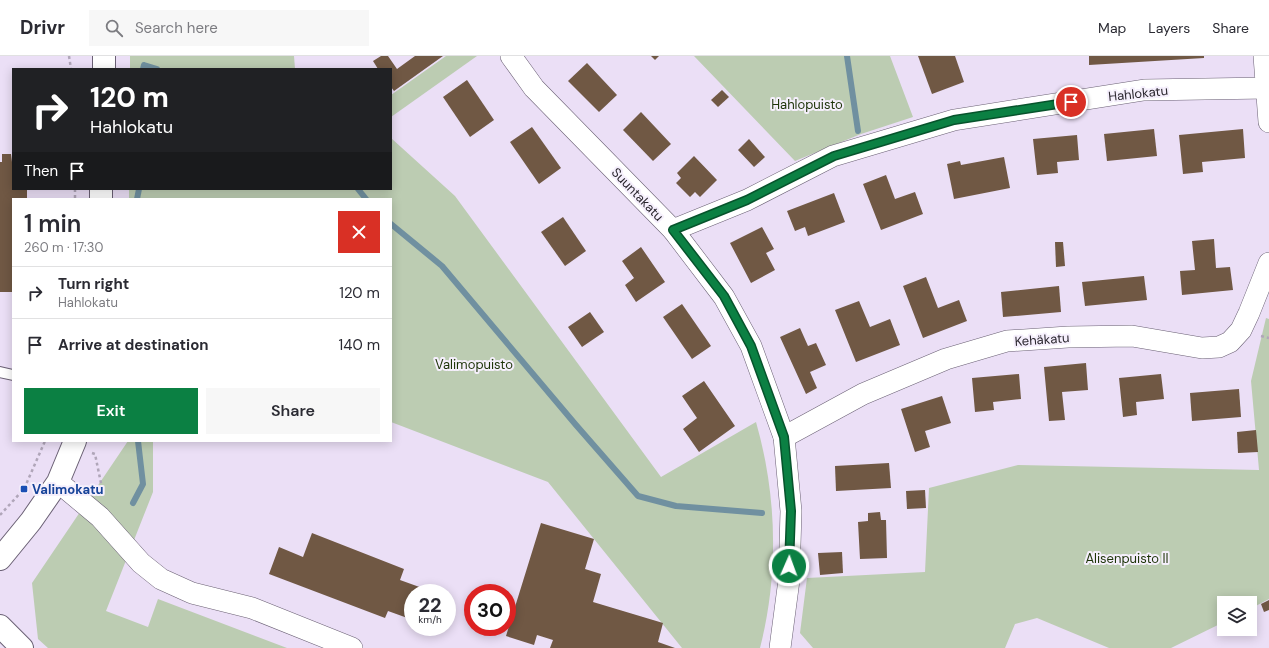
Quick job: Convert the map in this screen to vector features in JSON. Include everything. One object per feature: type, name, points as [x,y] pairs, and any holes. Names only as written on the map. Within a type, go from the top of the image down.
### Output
[{"type":"main road","points":[[104,56],[104,68]]},
{"type":"main road","points":[[0,559],[31,521],[58,482],[74,443]]},
{"type":"main road","points":[[0,626],[22,648]]},
{"type":"street","name":"Suuntakatu","points":[[511,56],[534,88],[673,230],[724,296],[751,346],[784,437],[791,511],[789,580],[780,648]]},
{"type":"street","points":[[1264,56],[1269,122]]},
{"type":"street","name":"Hahlokatu","points":[[673,230],[747,200],[834,156],[954,120],[1144,90],[1266,88]]},
{"type":"street","name":"Kehäkatu","points":[[784,437],[863,394],[946,359],[1007,341],[1068,337],[1132,336],[1202,348],[1219,347],[1230,342],[1241,330],[1250,313],[1269,263]]},
{"type":"street","points":[[58,482],[104,520],[141,563],[161,579],[192,593],[252,608],[352,648]]},
{"type":"lane","points":[[0,372],[12,375]]},
{"type":"path","points":[[69,56],[71,68]]},
{"type":"path","points":[[0,515],[24,489],[46,442]]},
{"type":"path","points":[[74,443],[95,454],[105,499],[104,520]]},
{"type":"green space","points":[[130,56],[294,56],[295,68],[130,68]]},
{"type":"green space","points":[[446,56],[477,56],[392,116],[392,94]]},
{"type":"green space","name":"Hahlopuisto","points":[[694,56],[890,56],[913,117],[861,134],[795,161]]},
{"type":"green space","name":"Valimopuisto","points":[[392,139],[455,196],[661,477],[756,422],[768,478],[772,506],[773,535],[773,563],[770,592],[760,648],[682,648],[548,482],[392,422],[392,198],[129,198],[129,190],[392,190]]},
{"type":"green space","name":"Alisenpuisto II","points":[[1266,318],[1269,319],[1269,599],[1257,605],[1257,596],[1217,596],[1217,625],[1171,648],[1109,648],[1037,618],[1015,624],[1005,648],[813,648],[800,633],[807,578],[925,572],[929,488],[1018,465],[1259,470],[1251,381]]},
{"type":"green space","points":[[127,442],[153,442],[153,492],[106,611],[148,627],[158,599],[287,648],[48,648],[38,639],[32,583]]},
{"type":"building","points":[[381,56],[388,56],[397,69],[415,56],[443,56],[394,91],[392,88],[392,68],[377,68],[373,61]]},
{"type":"building","points":[[651,56],[659,56],[655,60]]},
{"type":"building","points":[[918,56],[955,56],[964,82],[932,94]]},
{"type":"building","points":[[1089,56],[1204,56],[1204,58],[1089,65]]},
{"type":"building","points":[[587,63],[617,95],[599,112],[568,81]]},
{"type":"building","points":[[467,80],[494,120],[470,137],[443,97]]},
{"type":"building","points":[[722,90],[729,97],[718,107],[711,100]]},
{"type":"building","points":[[641,112],[671,144],[653,161],[623,130]]},
{"type":"building","points":[[532,127],[561,168],[539,184],[510,142]]},
{"type":"building","points":[[1154,129],[1157,156],[1107,161],[1104,134]]},
{"type":"building","points":[[1243,129],[1245,158],[1202,162],[1203,172],[1183,174],[1179,135]]},
{"type":"building","points":[[1077,135],[1079,160],[1057,162],[1058,173],[1037,175],[1033,139]]},
{"type":"building","points":[[749,139],[765,157],[754,167],[738,150]]},
{"type":"building","points":[[2,154],[11,154],[12,190],[27,190],[27,198],[12,198],[12,292],[0,292],[0,162],[2,162]]},
{"type":"building","points":[[694,156],[717,180],[700,197],[695,192],[690,197],[676,183],[681,178],[677,173]]},
{"type":"building","points":[[1004,157],[1010,188],[954,199],[947,164],[960,161],[961,165]]},
{"type":"building","points":[[886,175],[895,199],[915,192],[923,214],[881,230],[863,184]]},
{"type":"building","points":[[834,193],[845,222],[808,236],[805,227],[795,231],[787,211]]},
{"type":"building","points":[[563,217],[586,251],[565,266],[541,232]]},
{"type":"building","points":[[762,227],[774,249],[766,253],[775,270],[751,283],[730,243]]},
{"type":"building","points":[[1214,239],[1216,268],[1230,267],[1233,290],[1182,295],[1180,271],[1195,270],[1192,241]]},
{"type":"building","points":[[1055,242],[1063,242],[1065,266],[1056,267]]},
{"type":"building","points":[[641,247],[665,282],[636,302],[625,285],[634,278],[622,261]]},
{"type":"building","points":[[1144,276],[1147,300],[1085,306],[1082,282]]},
{"type":"building","points":[[926,277],[938,308],[959,300],[967,321],[923,338],[903,286]]},
{"type":"building","points":[[1059,286],[1061,312],[1003,317],[1001,292]]},
{"type":"building","points":[[859,301],[870,327],[890,319],[900,345],[856,362],[835,310]]},
{"type":"building","points":[[682,304],[711,346],[692,359],[663,317]]},
{"type":"building","points":[[590,312],[604,332],[582,347],[568,327]]},
{"type":"building","points":[[800,328],[808,346],[816,343],[826,365],[810,372],[817,388],[806,394],[780,337]]},
{"type":"building","points":[[1086,363],[1088,390],[1062,392],[1065,420],[1049,421],[1044,367]]},
{"type":"building","points":[[1019,374],[1021,399],[993,402],[994,410],[975,412],[972,378]]},
{"type":"building","points":[[1161,374],[1164,399],[1136,402],[1137,415],[1123,417],[1119,378]]},
{"type":"building","points":[[704,381],[735,426],[699,452],[683,429],[697,418],[682,396]]},
{"type":"building","points":[[1239,389],[1241,417],[1192,421],[1190,393]]},
{"type":"building","points":[[942,396],[951,423],[925,431],[930,447],[915,452],[901,409]]},
{"type":"building","points":[[1256,430],[1258,452],[1238,453],[1237,432]]},
{"type":"building","points":[[889,463],[891,488],[836,491],[835,466]]},
{"type":"building","points":[[925,490],[926,508],[907,509],[906,491]]},
{"type":"building","points":[[880,512],[881,520],[886,520],[887,558],[860,559],[858,522],[868,521],[868,513]]},
{"type":"building","points":[[541,523],[594,539],[585,569],[601,574],[593,602],[663,623],[658,642],[675,648],[550,648],[553,640],[537,635],[534,645],[506,636],[516,636],[516,604]]},
{"type":"building","points":[[312,533],[404,569],[400,580],[411,584],[404,584],[404,617],[388,611],[385,618],[269,574],[279,547],[303,557]]},
{"type":"building","points":[[842,552],[843,573],[820,575],[818,553]]},
{"type":"building","points":[[1269,600],[1269,610],[1264,612],[1261,604]]},
{"type":"waterway","points":[[847,56],[858,131]]},
{"type":"waterway","points":[[143,68],[144,65],[154,68]]},
{"type":"waterway","points":[[137,198],[139,190]]},
{"type":"waterway","points":[[359,190],[365,198]]},
{"type":"waterway","points":[[392,225],[442,266],[638,496],[676,506],[762,513]]},
{"type":"waterway","points":[[133,503],[143,484],[138,442]]},
{"type":"place","name":"Valimokatu","points":[[24,489]]},
{"type":"route","points":[[789,566],[791,511],[784,437],[751,346],[724,296],[673,230],[747,200],[834,156],[954,120],[1071,102]]}]
